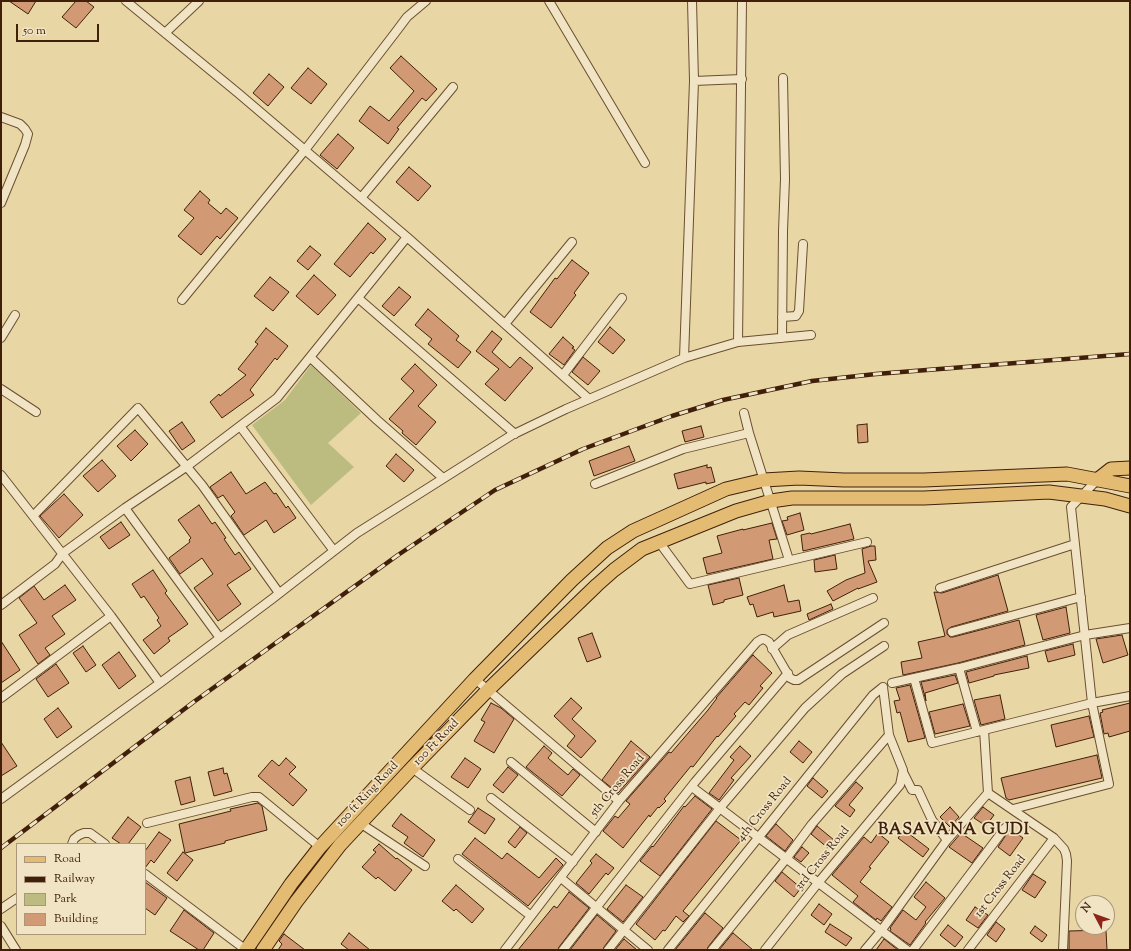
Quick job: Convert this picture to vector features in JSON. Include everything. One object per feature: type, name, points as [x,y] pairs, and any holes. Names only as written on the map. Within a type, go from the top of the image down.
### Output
[{"type":"main road","points":[[1097,480],[1111,469],[1130,468]]},
{"type":"main road","name":"100 ft Ring Road","points":[[246,950],[291,884],[320,846],[503,650],[572,580],[607,548],[634,531],[726,489],[764,480],[799,478],[924,480],[1067,474],[1130,486]]},
{"type":"main road","name":"100 Ft Road","points":[[263,950],[296,902],[340,845],[360,823],[509,669],[614,570],[642,549],[736,511],[771,501],[792,498],[924,498],[1049,492],[1105,499],[1130,506]]},
{"type":"street","points":[[126,1],[362,198],[590,399]]},
{"type":"street","points":[[165,33],[199,1]]},
{"type":"street","points":[[549,1],[645,163]]},
{"type":"street","points":[[684,358],[694,81],[692,1]]},
{"type":"street","points":[[738,342],[742,1]]},
{"type":"street","points":[[182,300],[305,150],[407,18],[423,3]]},
{"type":"street","points":[[782,338],[785,179],[783,78]]},
{"type":"street","points":[[694,81],[742,80]]},
{"type":"street","points":[[362,198],[453,87]]},
{"type":"street","points":[[1,117],[20,124],[28,134],[25,145],[1,203]]},
{"type":"street","points":[[1,605],[55,564],[63,553],[125,508],[186,467],[277,398],[311,358],[407,237]]},
{"type":"street","points":[[505,324],[572,242]]},
{"type":"street","points":[[782,317],[796,316],[799,311],[803,244]]},
{"type":"street","points":[[358,298],[515,434]]},
{"type":"street","points":[[562,375],[622,298]]},
{"type":"street","points":[[1,338],[15,315]]},
{"type":"street","points":[[1,799],[160,683],[357,533],[515,434],[684,358],[738,342],[811,335]]},
{"type":"street","points":[[311,358],[377,420],[443,478]]},
{"type":"street","points":[[1,388],[36,412]]},
{"type":"street","points":[[32,516],[138,408],[202,485],[279,593]]},
{"type":"street","points":[[744,413],[789,560]]},
{"type":"street","points":[[240,426],[334,551]]},
{"type":"street","points":[[595,484],[683,449],[749,433]]},
{"type":"street","points":[[1,475],[32,516],[63,553],[160,683]]},
{"type":"street","points":[[1012,809],[1109,784],[1092,703],[1071,506],[1097,480]]},
{"type":"street","points":[[125,508],[220,638]]},
{"type":"street","points":[[660,542],[690,584],[867,542]]},
{"type":"street","points":[[940,588],[1075,544]]},
{"type":"street","points":[[952,632],[1081,597]]},
{"type":"street","points":[[873,598],[788,636],[772,648],[788,674],[794,680],[798,680],[884,623]]},
{"type":"street","points":[[1,698],[111,616]]},
{"type":"street","points":[[892,683],[960,668],[1085,635],[1130,628]]},
{"type":"street","name":"5th Cross Road","points":[[505,950],[619,801],[757,642],[764,639],[772,648]]},
{"type":"street","points":[[608,950],[720,808],[806,708],[842,674],[884,646]]},
{"type":"street","points":[[865,950],[881,931],[947,840],[988,793],[980,731],[960,668]]},
{"type":"street","points":[[563,950],[692,787],[788,674]]},
{"type":"street","points":[[914,678],[932,743],[1092,703],[1130,696]]},
{"type":"street","points":[[476,679],[619,801]]},
{"type":"street","name":"4th Cross Road","points":[[668,950],[873,696],[883,687],[889,735]]},
{"type":"street","points":[[712,950],[786,859],[812,824],[889,735],[903,772],[912,790],[918,790],[932,820],[947,840]]},
{"type":"street","points":[[511,762],[596,832]]},
{"type":"street","points":[[412,768],[470,810]]},
{"type":"street","name":"3rd Cross Road","points":[[765,950],[818,883],[900,785],[903,772]]},
{"type":"street","points":[[692,787],[907,950]]},
{"type":"street","points":[[988,793],[1054,838],[1064,849],[1067,861],[1063,950]]},
{"type":"street","points":[[147,823],[252,797],[259,797],[320,846]]},
{"type":"street","points":[[491,798],[573,862]]},
{"type":"street","points":[[360,823],[425,866]]},
{"type":"street","points":[[913,950],[1005,828]]},
{"type":"street","points":[[72,843],[74,839],[79,835],[90,833],[104,843]]},
{"type":"street","name":"1st Cross Road","points":[[968,950],[1054,838]]},
{"type":"street","points":[[458,859],[531,916]]},
{"type":"street","points":[[146,875],[246,950]]},
{"type":"street","points":[[561,878],[648,950]]},
{"type":"street","points":[[1,909],[16,899]]},
{"type":"street","points":[[1,926],[16,950]]},
{"type":"green space","points":[[311,365],[361,413],[328,443],[354,467],[311,505],[252,425],[285,400]]},
{"type":"building","points":[[9,1],[36,1],[28,14]]},
{"type":"building","points":[[76,1],[86,1],[94,7],[76,28],[62,17]]},
{"type":"building","points":[[401,56],[437,89],[426,101],[422,98],[397,128],[399,129],[388,144],[359,121],[370,106],[389,121],[414,91],[390,68]]},
{"type":"building","points":[[308,68],[327,84],[311,104],[291,88]]},
{"type":"building","points":[[269,74],[284,87],[268,106],[253,93]]},
{"type":"building","points":[[338,134],[354,148],[337,169],[320,155]]},
{"type":"building","points":[[409,167],[431,186],[418,201],[396,182]]},
{"type":"building","points":[[200,191],[210,200],[208,203],[221,214],[226,208],[238,218],[220,239],[217,236],[201,255],[178,236],[194,218],[184,210]]},
{"type":"building","points":[[368,223],[386,239],[373,254],[371,252],[350,277],[334,264]]},
{"type":"building","points":[[310,246],[321,255],[308,270],[297,261]]},
{"type":"building","points":[[572,260],[589,273],[574,293],[576,295],[551,328],[530,312],[555,278],[557,279]]},
{"type":"building","points":[[314,275],[336,295],[318,315],[296,296]]},
{"type":"building","points":[[270,277],[289,292],[273,311],[254,296]]},
{"type":"building","points":[[399,287],[411,297],[394,316],[382,306]]},
{"type":"building","points":[[428,309],[459,336],[456,340],[471,352],[458,368],[428,344],[432,339],[415,325]]},
{"type":"building","points":[[610,327],[625,340],[613,354],[598,342]]},
{"type":"building","points":[[266,328],[288,346],[277,360],[275,358],[250,390],[254,395],[222,418],[210,402],[219,394],[220,396],[246,375],[238,369],[258,344],[255,342]]},
{"type":"building","points":[[492,331],[502,339],[492,352],[510,368],[520,357],[533,368],[505,401],[485,384],[499,369],[476,351]]},
{"type":"building","points":[[563,337],[574,347],[572,348],[575,350],[564,365],[549,354]]},
{"type":"building","points":[[583,357],[600,371],[588,385],[572,372]]},
{"type":"building","points":[[415,364],[437,385],[418,406],[436,422],[416,445],[389,419],[414,391],[401,379]]},
{"type":"building","points":[[182,422],[195,441],[182,450],[169,431]]},
{"type":"building","points":[[867,424],[868,442],[858,443],[857,425]]},
{"type":"building","points":[[701,426],[704,437],[685,442],[682,431]]},
{"type":"building","points":[[135,430],[148,444],[131,461],[117,446]]},
{"type":"building","points":[[629,446],[635,461],[594,476],[589,461]]},
{"type":"building","points":[[396,454],[414,470],[404,482],[386,466]]},
{"type":"building","points":[[102,460],[116,476],[98,492],[83,476]]},
{"type":"building","points":[[707,465],[707,468],[711,467],[715,482],[706,484],[706,482],[678,489],[674,474]]},
{"type":"building","points":[[231,472],[246,494],[265,482],[274,494],[276,493],[286,508],[288,506],[296,518],[274,533],[266,520],[244,535],[231,516],[235,512],[223,495],[218,498],[210,487]]},
{"type":"building","points":[[64,494],[83,515],[59,538],[40,516]]},
{"type":"building","points":[[199,505],[212,524],[215,522],[235,555],[239,552],[251,569],[227,585],[241,604],[218,621],[194,588],[213,574],[202,558],[180,574],[169,558],[190,542],[189,540],[191,538],[178,520]]},
{"type":"building","points":[[800,513],[804,530],[787,535],[782,521],[788,520],[787,517]]},
{"type":"building","points":[[121,522],[130,535],[109,549],[100,537]]},
{"type":"building","points":[[772,523],[777,539],[769,540],[773,559],[707,574],[703,558],[722,553],[717,536]]},
{"type":"building","points":[[850,524],[854,539],[803,551],[801,535],[811,534]]},
{"type":"building","points":[[875,546],[876,560],[868,561],[877,582],[858,588],[833,601],[827,591],[846,580],[865,573],[862,549]]},
{"type":"building","points":[[835,555],[837,569],[815,572],[814,560]]},
{"type":"building","points":[[153,570],[167,591],[165,593],[188,624],[168,638],[170,641],[154,654],[143,640],[161,626],[157,620],[159,618],[144,596],[141,598],[132,584]]},
{"type":"building","points":[[998,575],[1008,611],[951,627],[947,630],[947,634],[950,637],[953,637],[1019,620],[1025,645],[958,663],[903,675],[901,662],[922,658],[918,642],[945,636],[934,592],[942,593]]},
{"type":"building","points":[[739,578],[743,595],[724,600],[724,602],[713,605],[708,585]]},
{"type":"building","points":[[65,585],[76,600],[52,616],[65,634],[45,648],[50,655],[38,664],[19,635],[37,623],[19,598],[34,586],[44,600]]},
{"type":"building","points":[[784,585],[788,602],[799,600],[801,611],[774,617],[773,612],[757,617],[753,604],[750,605],[747,597]]},
{"type":"building","points":[[831,604],[833,609],[809,620],[807,614]]},
{"type":"building","points":[[1066,607],[1070,633],[1043,640],[1036,615]]},
{"type":"building","points":[[592,633],[601,657],[587,662],[578,638]]},
{"type":"building","points":[[1122,635],[1128,655],[1103,663],[1096,639]]},
{"type":"building","points":[[1,641],[20,670],[1,683]]},
{"type":"building","points":[[1073,644],[1075,655],[1048,662],[1045,651]]},
{"type":"building","points":[[83,646],[96,665],[86,672],[73,653]]},
{"type":"building","points":[[119,652],[136,676],[119,689],[102,665]]},
{"type":"building","points":[[753,655],[772,673],[760,686],[763,688],[749,705],[745,702],[734,714],[736,716],[718,737],[717,736],[693,767],[691,766],[664,799],[666,801],[659,808],[658,807],[650,817],[649,815],[623,848],[603,831],[615,816],[618,818],[630,804],[626,801],[669,752],[671,753]]},
{"type":"building","points":[[1027,656],[1029,668],[994,675],[969,683],[966,672]]},
{"type":"building","points":[[56,664],[69,683],[48,697],[36,679]]},
{"type":"building","points":[[955,675],[958,683],[925,693],[926,701],[921,682]]},
{"type":"building","points":[[910,685],[925,738],[908,742],[900,712],[897,713],[894,701],[900,700],[896,688]]},
{"type":"building","points":[[1000,695],[1005,719],[981,725],[974,700]]},
{"type":"building","points":[[571,698],[582,708],[572,719],[596,741],[581,758],[567,746],[575,736],[554,716]]},
{"type":"building","points":[[491,703],[501,708],[514,719],[494,753],[474,741],[485,722],[481,720]]},
{"type":"building","points":[[1130,703],[1130,731],[1109,737],[1108,733],[1104,734],[1100,713],[1103,712],[1102,710]]},
{"type":"building","points":[[963,704],[970,726],[935,734],[929,712]]},
{"type":"building","points":[[58,708],[72,727],[57,738],[44,719]]},
{"type":"building","points":[[1089,716],[1094,737],[1056,747],[1051,725]]},
{"type":"building","points":[[631,741],[650,757],[618,793],[602,780]]},
{"type":"building","points":[[799,741],[812,752],[803,763],[790,752]]},
{"type":"building","points":[[1,742],[17,766],[1,776]]},
{"type":"building","points":[[544,746],[552,753],[548,758],[568,775],[573,769],[580,775],[562,796],[526,767]]},
{"type":"building","points":[[740,746],[751,756],[731,778],[734,780],[719,800],[709,793],[734,760],[730,757]]},
{"type":"building","points":[[1097,755],[1102,778],[1009,800],[1006,798],[1001,778]]},
{"type":"building","points":[[286,758],[296,767],[289,774],[307,790],[293,806],[258,776],[272,760],[279,766]]},
{"type":"building","points":[[465,758],[481,769],[468,788],[451,777]]},
{"type":"building","points":[[508,767],[518,775],[503,793],[493,785]]},
{"type":"building","points":[[223,768],[224,774],[227,773],[232,791],[214,796],[208,772]]},
{"type":"building","points":[[190,777],[195,801],[181,805],[175,781]]},
{"type":"building","points":[[813,778],[828,791],[822,798],[807,786]]},
{"type":"building","points":[[856,782],[863,788],[849,805],[855,810],[850,817],[835,806]]},
{"type":"building","points":[[695,796],[712,809],[660,876],[640,861],[652,846],[653,847],[684,806],[685,807]]},
{"type":"building","points":[[258,803],[262,806],[267,830],[185,853],[179,824],[231,811],[230,809]]},
{"type":"building","points":[[950,807],[959,817],[950,827],[940,817]]},
{"type":"building","points":[[983,807],[994,815],[986,826],[974,818]]},
{"type":"building","points":[[478,808],[495,819],[485,834],[468,822]]},
{"type":"building","points":[[401,814],[435,840],[423,857],[404,843],[408,837],[392,826]]},
{"type":"building","points":[[128,817],[141,827],[129,843],[120,843],[112,838]]},
{"type":"building","points":[[716,821],[741,840],[683,911],[689,916],[683,922],[676,916],[665,931],[663,930],[655,940],[636,924]]},
{"type":"building","points":[[776,824],[793,840],[785,851],[766,836]]},
{"type":"building","points":[[817,826],[834,840],[828,848],[811,834]]},
{"type":"building","points":[[520,827],[527,833],[515,848],[508,842]]},
{"type":"building","points":[[1010,829],[1023,838],[1010,856],[998,847]]},
{"type":"building","points":[[904,830],[929,849],[923,857],[898,838]]},
{"type":"building","points":[[159,832],[171,840],[154,863],[151,860],[146,867],[146,850]]},
{"type":"building","points":[[878,833],[889,842],[869,867],[871,868],[860,882],[892,907],[881,921],[877,918],[876,920],[853,902],[858,896],[832,875],[864,837],[871,843]]},
{"type":"building","points":[[961,833],[983,848],[972,863],[949,847]]},
{"type":"building","points":[[475,838],[502,859],[507,853],[539,878],[556,858],[563,865],[528,906],[462,854]]},
{"type":"building","points":[[379,844],[396,859],[397,858],[412,870],[395,891],[378,877],[376,879],[362,867],[376,852],[373,850]]},
{"type":"building","points":[[802,847],[809,853],[801,862],[794,857]]},
{"type":"building","points":[[183,852],[193,860],[177,881],[167,873]]},
{"type":"building","points":[[596,854],[614,868],[608,875],[606,873],[589,894],[576,883],[592,863],[590,861]]},
{"type":"building","points":[[782,872],[801,888],[794,897],[775,881]]},
{"type":"building","points":[[1033,874],[1046,882],[1035,898],[1022,890]]},
{"type":"building","points":[[926,882],[945,898],[925,922],[926,923],[910,945],[890,931],[890,928],[903,910],[916,920],[926,907],[914,897]]},
{"type":"building","points":[[146,883],[167,898],[155,915],[146,909]]},
{"type":"building","points":[[456,885],[484,909],[472,923],[456,909],[454,911],[442,901]]},
{"type":"building","points":[[626,885],[643,897],[623,922],[607,909]]},
{"type":"building","points":[[569,892],[589,908],[558,950],[518,950],[554,906],[557,908]]},
{"type":"building","points":[[819,904],[832,914],[824,925],[811,915]]},
{"type":"building","points":[[975,907],[988,915],[978,928],[966,920]]},
{"type":"building","points":[[184,910],[214,933],[203,950],[199,950],[170,931]]},
{"type":"building","points":[[705,913],[723,928],[707,950],[675,950]]},
{"type":"building","points":[[597,915],[616,931],[603,950],[570,950]]},
{"type":"building","points":[[996,922],[1005,929],[996,942],[987,935]]},
{"type":"building","points":[[830,924],[852,938],[846,946],[825,932]]},
{"type":"building","points":[[948,925],[963,937],[955,947],[940,935]]},
{"type":"building","points":[[1035,926],[1047,935],[1042,942],[1030,933]]},
{"type":"building","points":[[1069,931],[1075,931],[1075,935],[1106,935],[1107,950],[1069,950]]},
{"type":"building","points":[[349,933],[370,950],[349,950],[341,944]]},
{"type":"building","points":[[733,933],[753,950],[719,950]]},
{"type":"building","points":[[284,934],[305,950],[278,950],[282,944],[279,941]]},
{"type":"building","points":[[624,939],[637,950],[615,950]]},
{"type":"building","points":[[884,939],[898,950],[876,950]]},
{"type":"railway","points":[[1,848],[195,701],[398,555],[495,490],[583,449],[672,416],[723,400],[812,381],[876,374],[1130,354]]},
{"type":"district","name":"BASAVANA GUDI","points":[[954,831]]}]
